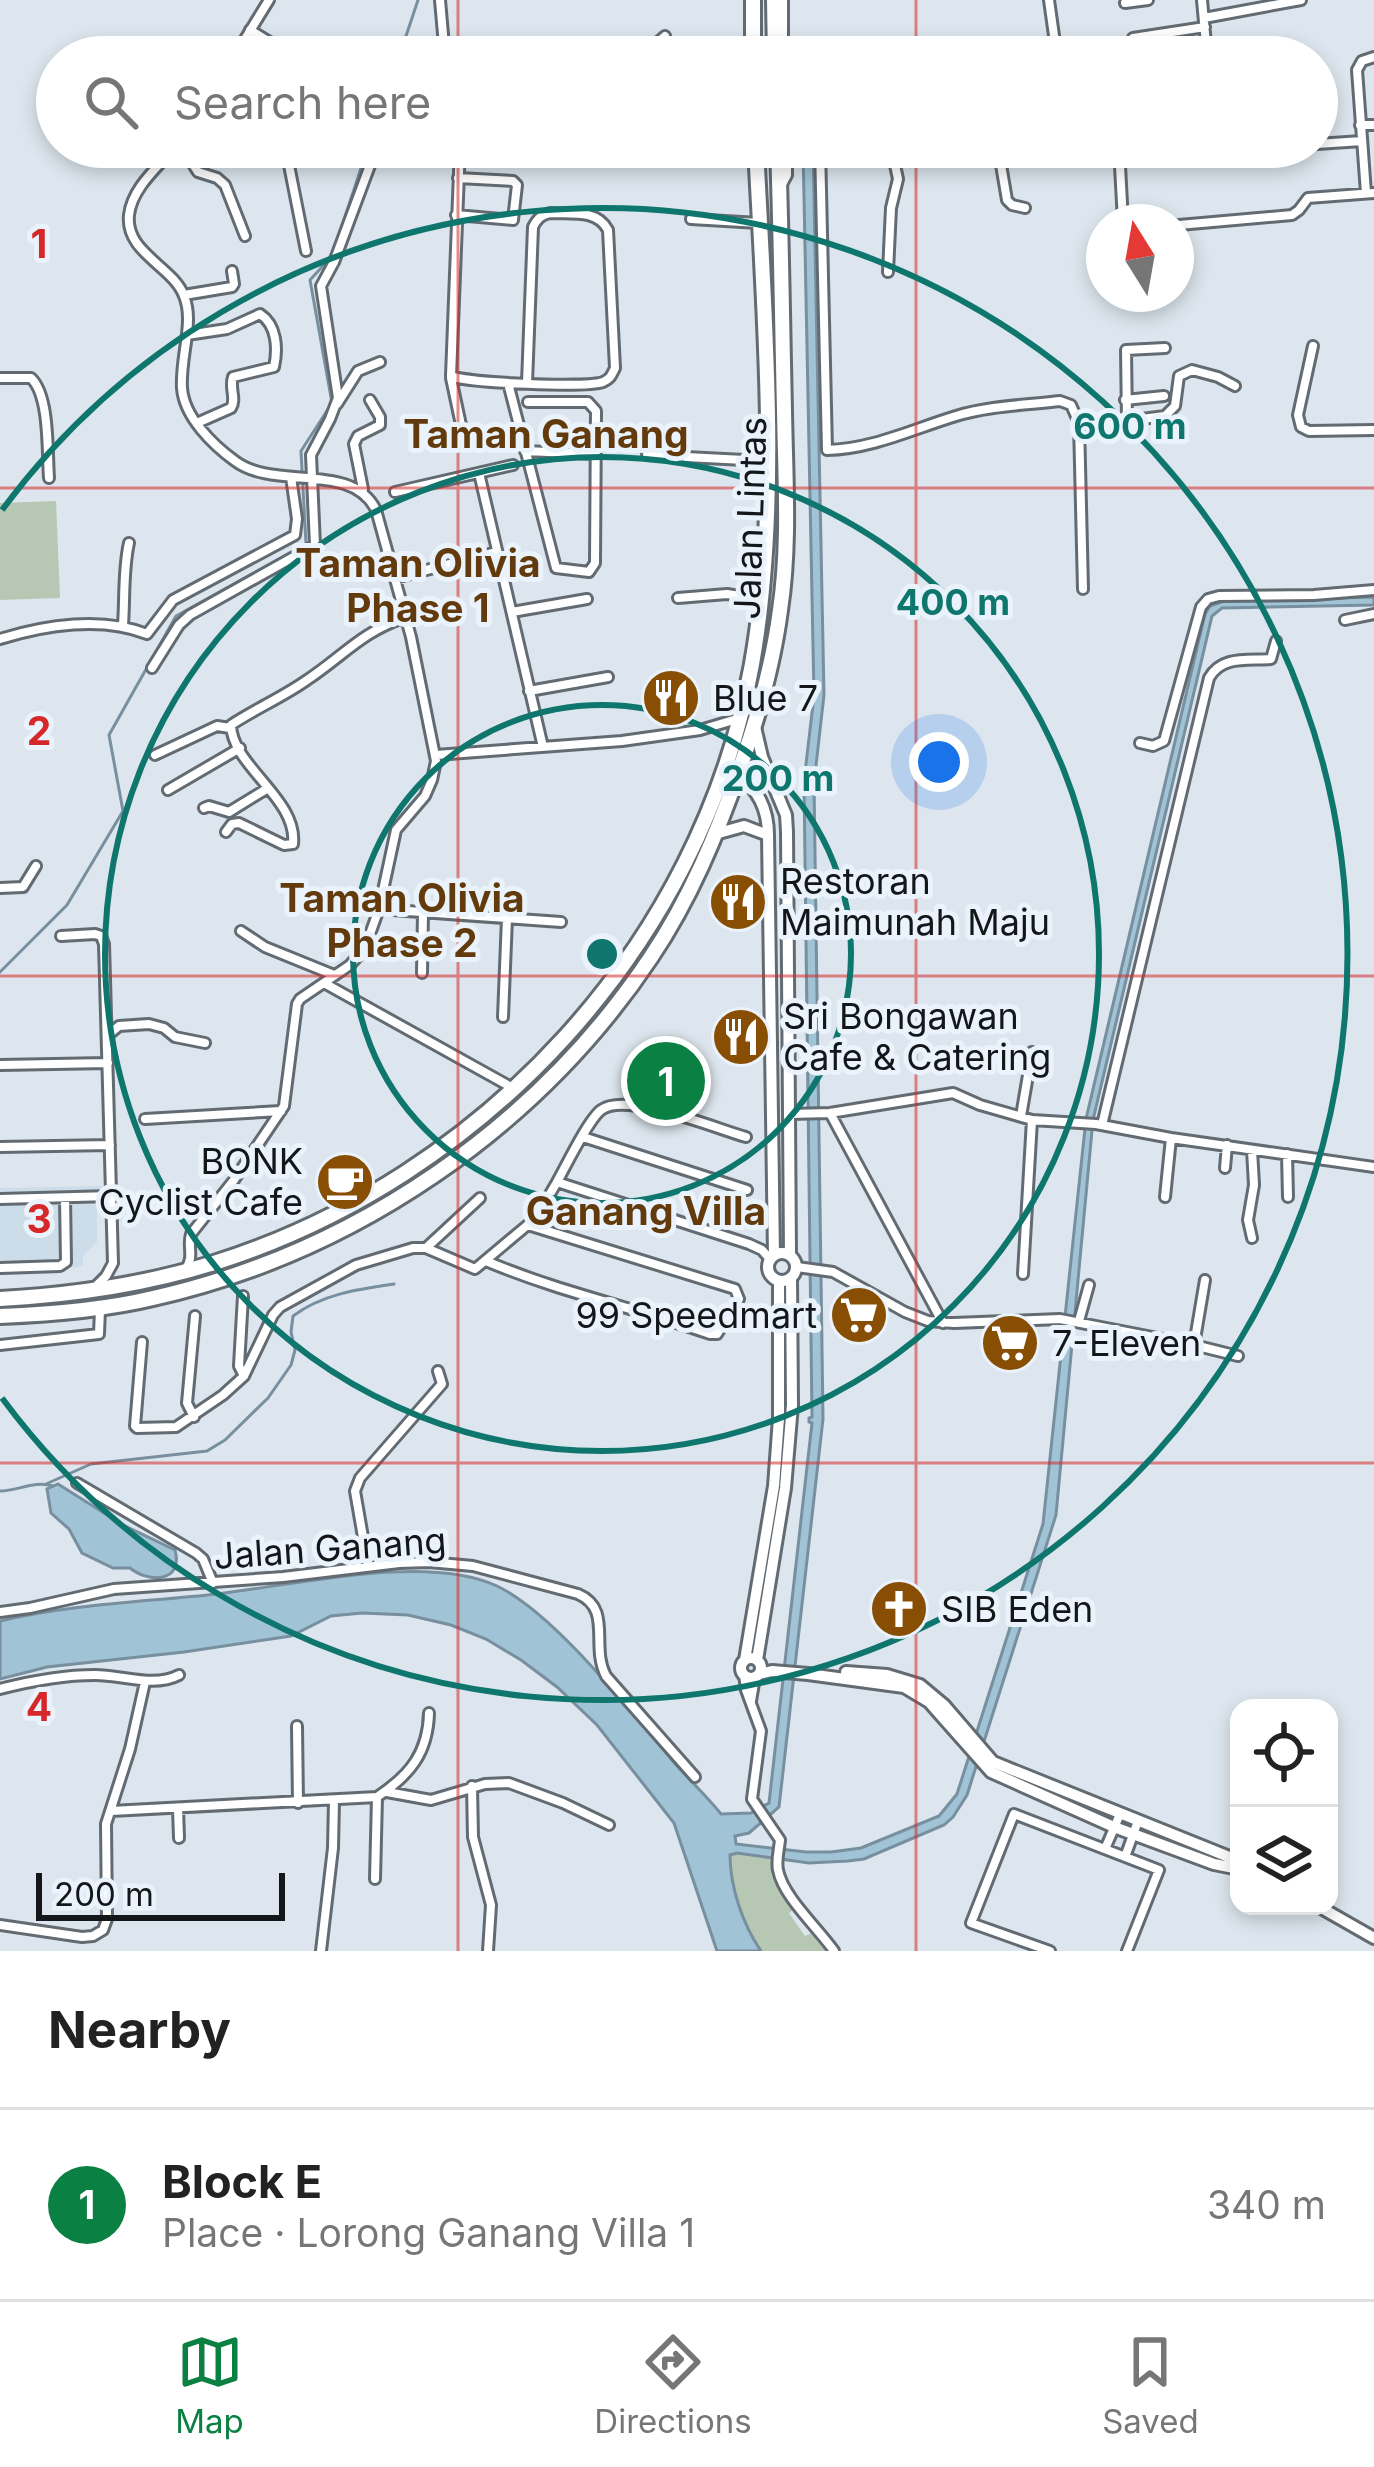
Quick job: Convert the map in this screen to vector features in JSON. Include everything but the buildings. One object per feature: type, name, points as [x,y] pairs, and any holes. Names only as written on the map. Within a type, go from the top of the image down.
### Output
[{"type":"highway","points":[[753,0],[753,36]]},
{"type":"highway","points":[[753,20],[763,17],[769,0]]},
{"type":"highway","points":[[769,0],[773,36]]},
{"type":"highway","name":"Jalan Lintas","points":[[0,1316],[100,1308],[190,1289],[302,1249],[396,1199],[498,1127],[576,1051],[638,974],[688,892],[716,834],[761,599],[766,461],[757,168]]},
{"type":"highway","name":"Jalan Lintas","points":[[0,1299],[90,1292],[183,1273],[278,1240],[343,1210],[439,1152],[516,1090],[592,1006],[656,916],[755,727],[781,603],[786,541],[780,168]]},
{"type":"highway","points":[[753,652],[766,613],[781,603]]},
{"type":"highway","points":[[485,1116],[498,1127]]},
{"type":"street","points":[[246,36],[269,0]]},
{"type":"street","points":[[440,0],[443,36]]},
{"type":"street","points":[[783,0],[783,36]]},
{"type":"street","points":[[1048,0],[1054,36]]},
{"type":"street","points":[[1125,3],[1148,0]]},
{"type":"street","points":[[1202,0],[1207,36]]},
{"type":"street","points":[[1142,36],[1301,0]]},
{"type":"street","points":[[250,30],[260,36]]},
{"type":"street","points":[[1194,224],[1292,215],[1308,198],[1370,193],[1357,70],[1362,61],[1374,57]]},
{"type":"street","points":[[1360,125],[1374,124]]},
{"type":"street","points":[[1338,143],[1362,141]]},
{"type":"street","points":[[160,168],[135,196],[129,224],[138,245],[184,295],[188,321],[183,394],[197,423],[220,450],[246,469],[364,491]]},
{"type":"street","points":[[195,168],[225,185],[245,236]]},
{"type":"street","points":[[290,168],[306,251]]},
{"type":"street","points":[[337,405],[321,286],[369,168]]},
{"type":"street","points":[[459,168],[451,376],[461,425]]},
{"type":"street","points":[[820,168],[827,450],[877,442],[964,414],[1069,403],[1079,423],[1083,589]]},
{"type":"street","points":[[888,272],[896,168]]},
{"type":"street","points":[[1002,168],[1007,200],[1025,208]]},
{"type":"street","points":[[1120,168],[1122,204]]},
{"type":"street","points":[[456,215],[513,220],[517,185],[458,178]]},
{"type":"street","points":[[451,376],[508,383],[527,383],[599,383],[610,378],[615,368],[608,230],[594,215],[550,213],[539,217],[533,227],[527,383]]},
{"type":"street","points":[[691,219],[759,224]]},
{"type":"street","points":[[184,295],[232,287],[232,271]]},
{"type":"street","points":[[187,335],[226,329],[260,314],[269,322],[275,341],[274,367],[233,377],[231,408],[197,423]]},
{"type":"street","points":[[1313,346],[1298,415],[1301,427],[1309,431],[1374,430]]},
{"type":"street","points":[[1126,422],[1126,350],[1165,348]]},
{"type":"street","points":[[152,668],[190,615],[315,545],[312,452],[353,376],[380,362]]},
{"type":"street","points":[[1079,423],[1088,426],[1169,414],[1179,376],[1192,370],[1235,386]]},
{"type":"street","points":[[0,378],[31,378],[40,389],[49,478]]},
{"type":"street","points":[[508,383],[556,568],[584,572],[594,566],[596,411],[588,402],[528,402]]},
{"type":"street","points":[[1126,400],[1164,396]]},
{"type":"street","points":[[212,1264],[193,1251],[191,1234],[281,1111],[297,1004],[365,948],[379,909],[396,830],[430,788],[436,754],[406,617],[376,510],[364,491],[354,444],[358,436],[380,425],[370,400]]},
{"type":"street","points":[[525,451],[596,454]]},
{"type":"street","points":[[647,455],[766,461]]},
{"type":"street","points":[[395,491],[513,465]]},
{"type":"street","points":[[478,473],[543,747]]},
{"type":"street","points":[[0,639],[95,623],[123,625],[147,634],[173,600],[296,535],[293,477]]},
{"type":"street","points":[[123,625],[129,543]]},
{"type":"street","points":[[395,578],[497,552]]},
{"type":"street","points":[[1139,743],[1153,746],[1164,741],[1208,599],[1374,590]]},
{"type":"street","points":[[678,598],[728,595],[761,599]]},
{"type":"street","points":[[512,612],[587,599]]},
{"type":"street","points":[[1345,620],[1374,614]]},
{"type":"street","points":[[230,728],[308,680],[384,624],[406,617]]},
{"type":"street","points":[[1099,1125],[1209,678],[1222,663],[1271,659],[1276,641]]},
{"type":"street","points":[[530,691],[608,677]]},
{"type":"street","points":[[436,754],[622,741],[711,727],[740,717]]},
{"type":"street","points":[[154,755],[217,725],[230,728]]},
{"type":"street","points":[[711,727],[730,750]]},
{"type":"street","points":[[755,727],[786,815],[796,1114],[793,1270],[758,1668],[746,1690],[761,1731],[752,1794],[777,1835],[781,1878],[834,1951]]},
{"type":"street","points":[[226,832],[239,823],[284,845],[293,844],[290,820],[230,728]]},
{"type":"street","points":[[168,790],[240,748]]},
{"type":"street","points":[[731,771],[751,773],[773,785]]},
{"type":"street","points":[[731,771],[752,785],[764,805],[768,835],[769,1272],[825,1269],[928,1321],[1060,1319],[1238,1356]]},
{"type":"street","points":[[204,808],[229,812],[268,788]]},
{"type":"street","points":[[716,834],[744,826],[768,835]]},
{"type":"street","points":[[0,888],[23,886],[36,866]]},
{"type":"street","points":[[379,909],[562,922]]},
{"type":"street","points":[[422,973],[423,913]]},
{"type":"street","points":[[503,1017],[507,918]]},
{"type":"street","points":[[242,931],[265,947],[334,975]]},
{"type":"street","points":[[61,936],[95,934],[103,939],[113,1263],[90,1292]]},
{"type":"street","points":[[324,983],[516,1090]]},
{"type":"street","points":[[107,1036],[119,1026],[149,1024],[175,1037],[205,1043]]},
{"type":"street","points":[[1021,1116],[1031,1052]]},
{"type":"street","points":[[0,1065],[108,1063]]},
{"type":"street","points":[[796,1114],[952,1094],[1032,1120],[1099,1125],[1374,1167]]},
{"type":"street","points":[[142,1342],[135,1426],[176,1427],[244,1376],[280,1307],[356,1265],[420,1247],[471,1269],[486,1261],[542,1210],[596,1114],[607,1106],[647,1107],[746,1137]]},
{"type":"street","points":[[145,1119],[281,1111]]},
{"type":"street","points":[[825,1113],[943,1323]]},
{"type":"street","points":[[1023,1274],[1032,1120]]},
{"type":"street","points":[[583,1137],[747,1190]]},
{"type":"street","points":[[1165,1196],[1172,1138]]},
{"type":"street","points":[[0,1147],[110,1144]]},
{"type":"street","points":[[1225,1168],[1227,1145]]},
{"type":"street","points":[[1252,1150],[1254,1184],[1248,1220],[1252,1238]]},
{"type":"street","points":[[1287,1154],[1288,1197]]},
{"type":"street","points":[[557,1182],[749,1244],[772,1257]]},
{"type":"street","points":[[0,1199],[112,1196]]},
{"type":"street","points":[[0,1268],[66,1262],[65,1198]]},
{"type":"street","points":[[426,1248],[480,1198]]},
{"type":"street","points":[[486,1261],[541,1283],[710,1334],[717,1334],[739,1299],[735,1289],[528,1225]]},
{"type":"street","points":[[183,1273],[193,1251]]},
{"type":"street","points":[[772,1257],[782,1253],[793,1270]]},
{"type":"street","points":[[113,1263],[134,1284]]},
{"type":"street","points":[[1194,1345],[1204,1280]]},
{"type":"street","points":[[1076,1321],[1089,1285]]},
{"type":"street","points":[[243,1296],[239,1366],[244,1376]]},
{"type":"street","points":[[0,1345],[99,1334],[100,1308]]},
{"type":"street","points":[[194,1418],[187,1402],[195,1316]]},
{"type":"street","points":[[368,1566],[355,1491],[360,1478],[442,1384],[438,1371]]},
{"type":"street","points":[[77,1483],[196,1553],[213,1583]]},
{"type":"street","name":"Jalan Ganang","points":[[0,1612],[114,1589],[451,1563],[586,1597],[598,1613],[598,1656],[607,1676],[695,1777]]},
{"type":"street","points":[[758,1668],[904,1687],[929,1702],[998,1775],[1114,1827],[1136,1828]]},
{"type":"street","points":[[0,1689],[81,1676],[163,1682],[178,1676]]},
{"type":"street","points":[[0,1924],[82,1937],[100,1934],[107,1918],[104,1839],[145,1682]]},
{"type":"street","points":[[375,1879],[381,1795],[423,1750],[429,1713]]},
{"type":"street","points":[[297,1726],[298,1803]]},
{"type":"street","points":[[984,1761],[1120,1814],[1136,1828],[1214,1864],[1230,1865]]},
{"type":"street","points":[[110,1810],[334,1802],[381,1795],[431,1800],[472,1786],[509,1784],[548,1796],[609,1825]]},
{"type":"street","points":[[472,1786],[472,1837],[491,1905],[488,1951]]},
{"type":"street","points":[[321,1951],[334,1802]]},
{"type":"street","points":[[178,1808],[179,1838]]},
{"type":"street","points":[[1050,1951],[971,1922],[1014,1814],[1159,1870],[1127,1951]]},
{"type":"street","points":[[1105,1849],[1120,1814]]},
{"type":"street","points":[[1125,1856],[1136,1828]]},
{"type":"street","points":[[1334,1915],[1374,1938]]},
{"type":"shaded area","points":[[105,1186],[106,1205],[97,1206],[97,1242],[83,1256],[83,1266],[50,1270],[49,1274],[0,1275],[0,1188]]},
{"type":"green space","points":[[56,501],[60,598],[0,600],[0,503]]},
{"type":"green space","points":[[730,1856],[771,1857],[774,1876],[793,1910],[789,1913],[805,1936],[814,1932],[831,1951],[761,1951],[736,1893]]},
{"type":"water","points":[[803,168],[813,168],[824,695],[814,783],[823,1419],[779,1807],[749,1833],[735,1836],[736,1844],[831,1852],[861,1848],[939,1816],[957,1794],[1043,1524],[1086,1119],[1205,614],[1210,606],[1224,601],[1374,597],[1374,605],[1222,608],[1212,616],[1093,1120],[1056,1515],[967,1795],[953,1817],[864,1859],[809,1863],[730,1855],[739,1905],[761,1951],[717,1951],[674,1823],[597,1725],[521,1660],[451,1625],[408,1615],[331,1616],[291,1636],[47,1667],[0,1679],[0,1621],[27,1615],[360,1574],[468,1576],[519,1599],[567,1640],[721,1814],[751,1813],[769,1803],[812,1423],[804,781],[814,696]]},
{"type":"water","points":[[58,1484],[123,1525],[175,1550],[174,1569],[155,1578],[130,1568],[113,1568],[82,1553],[69,1529],[51,1513],[47,1489]]},
{"type":"waterway","points":[[406,36],[418,0]]},
{"type":"waterway","points":[[0,972],[67,905],[123,811],[109,735],[176,616],[306,544],[301,451],[332,403],[310,280],[332,256],[361,168]]},
{"type":"waterway","points":[[46,1484],[91,1464],[207,1451],[268,1398],[291,1365],[293,1316],[328,1298],[394,1284]]},
{"type":"waterway","points":[[0,1491],[53,1486]]},
{"type":"place","name":"Blue 7","points":[[671,698]]},
{"type":"place","name":"Restoran Maimunah Maju","points":[[738,902]]},
{"type":"place","name":"Sri Bongawan Cafe & Catering","points":[[741,1037]]},
{"type":"place","name":"Block E","points":[[666,1081]]},
{"type":"place","name":"BONK Cyclist Cafe","points":[[345,1182]]},
{"type":"place","name":"99 Speedmart","points":[[859,1315]]},
{"type":"place","name":"7-Eleven","points":[[1010,1343]]},
{"type":"place","name":"SIB Eden","points":[[899,1609]]},
{"type":"district","name":"Taman Ganang","points":[[546,433]]},
{"type":"district","name":"Taman Olivia Phase 1","points":[[418,584]]},
{"type":"district","name":"Taman Olivia Phase 2","points":[[402,920]]},
{"type":"district","name":"Ganang Villa","points":[[646,1210]]}]
